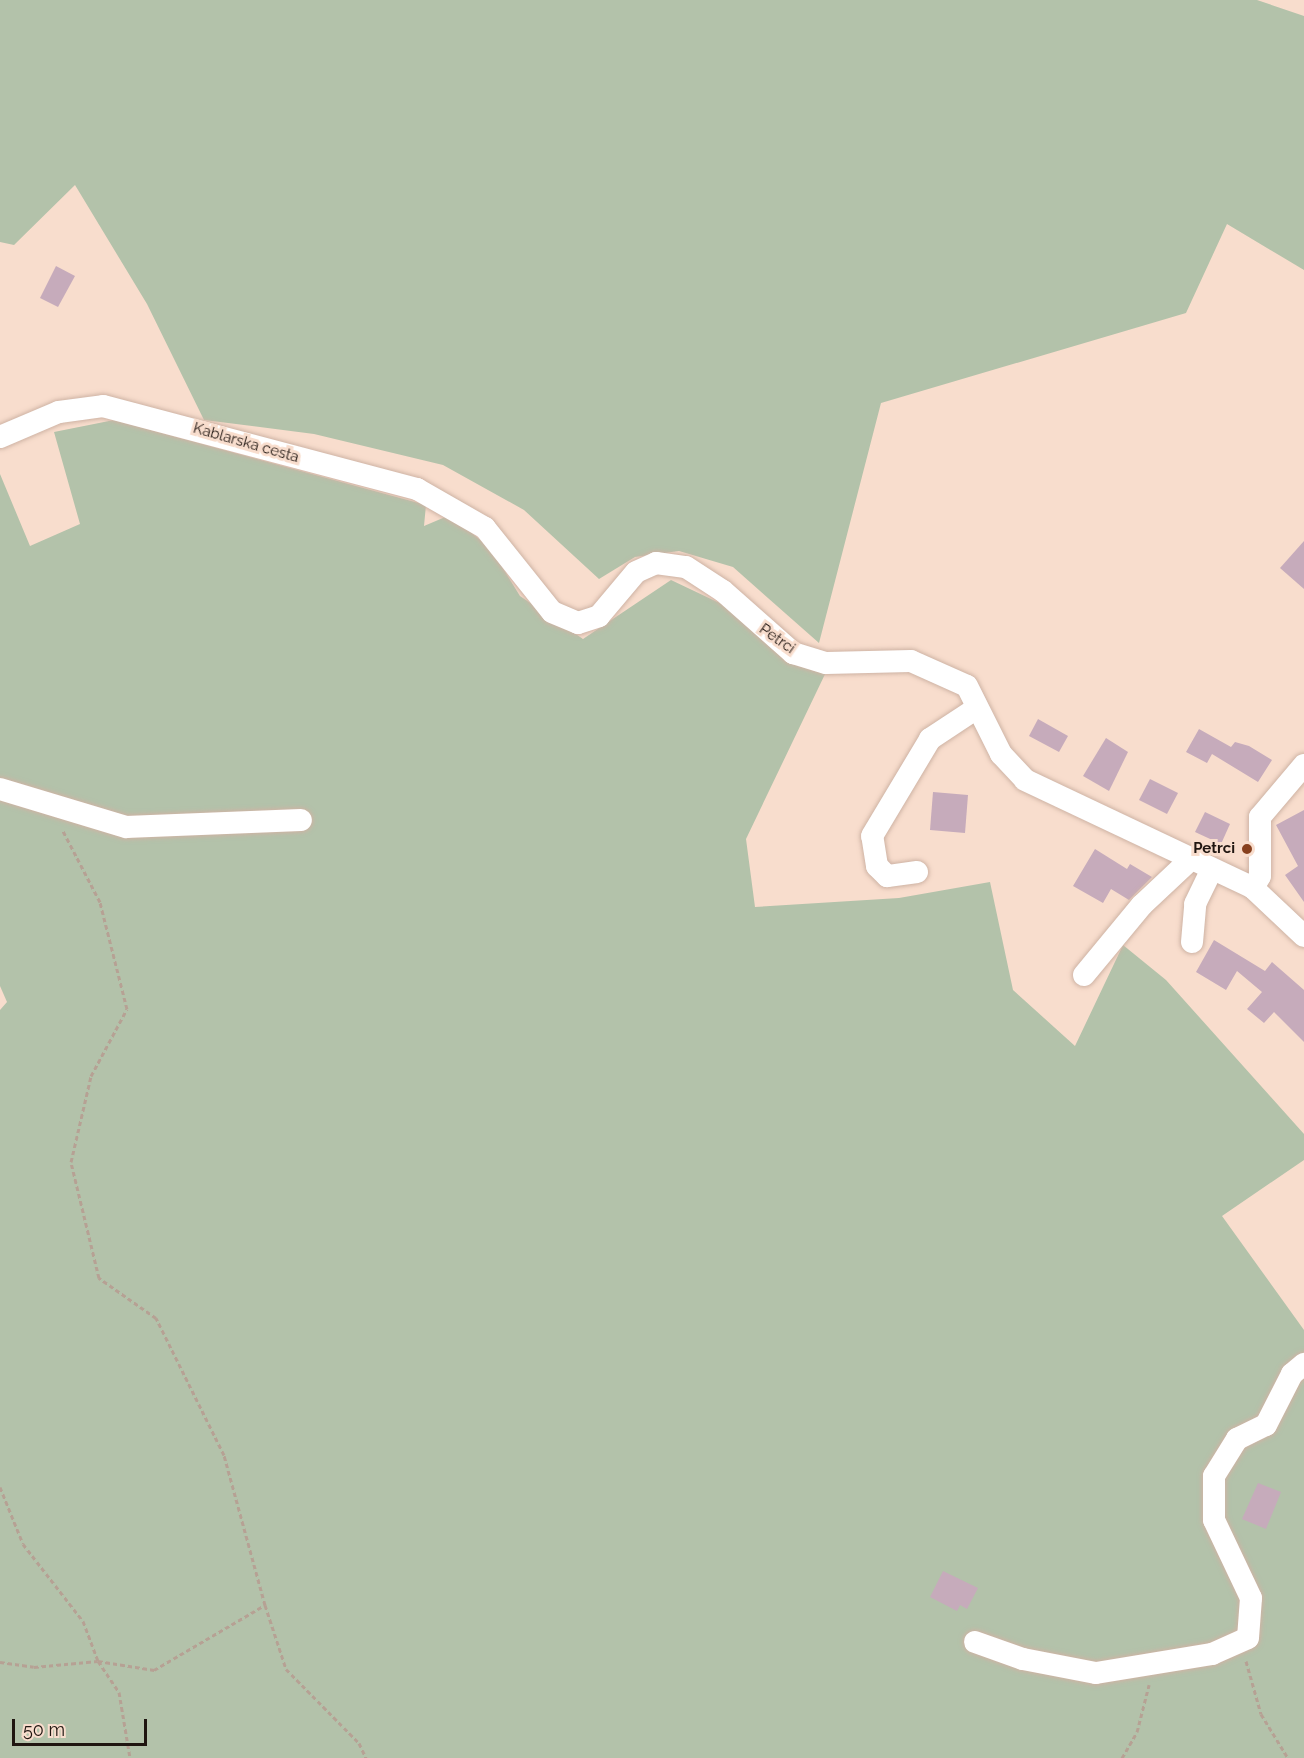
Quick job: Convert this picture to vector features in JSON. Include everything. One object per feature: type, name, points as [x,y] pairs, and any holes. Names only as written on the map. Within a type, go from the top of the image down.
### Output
[{"type":"street","name":"Kablarska cesta","points":[[0,437],[59,412],[103,406],[138,411],[417,489],[485,528]]},
{"type":"street","name":"Petrci","points":[[485,528],[552,612],[578,622],[599,616],[636,572],[656,563],[686,567],[723,591],[793,653],[826,663],[911,661],[967,686],[1001,754],[1025,780],[1253,888],[1304,936]]},
{"type":"street","points":[[917,872],[887,876],[878,866],[872,836],[930,739],[977,708]]},
{"type":"street","points":[[1253,888],[1260,876],[1260,817],[1304,765]]},
{"type":"street","points":[[0,789],[44,807],[94,821],[156,829],[300,819]]},
{"type":"street","points":[[1192,942],[1195,904],[1222,874],[1240,862],[1259,856]]},
{"type":"street","points":[[1084,975],[1142,906],[1191,860]]},
{"type":"street","points":[[975,1642],[1023,1659],[1096,1673],[1212,1654],[1248,1638],[1251,1598],[1214,1520],[1214,1476],[1237,1439],[1266,1425],[1292,1374],[1304,1364]]},
{"type":"path","points":[[44,807],[72,843],[99,902],[127,1009],[91,1076],[71,1162],[99,1278],[156,1318],[224,1455],[264,1605],[286,1669],[359,1743],[366,1758]]},
{"type":"path","points":[[0,1487],[23,1544],[83,1621],[98,1661],[119,1692],[130,1758]]},
{"type":"path","points":[[0,1662],[34,1666],[98,1661],[154,1670],[264,1605]]},
{"type":"path","points":[[1248,1638],[1245,1671],[1261,1714],[1288,1758]]},
{"type":"path","points":[[1122,1758],[1137,1732],[1154,1664]]},
{"type":"green space","points":[[0,0],[1257,0],[1304,16],[1304,270],[1227,224],[1186,313],[881,403],[819,643],[733,567],[679,551],[635,557],[599,579],[524,510],[443,465],[314,434],[204,420],[147,304],[75,185],[14,245],[0,242]]},
{"type":"green space","points":[[114,420],[426,505],[424,526],[450,515],[491,549],[520,596],[583,639],[671,580],[730,608],[785,661],[827,670],[746,839],[755,907],[899,898],[990,882],[1013,990],[1075,1046],[1123,945],[1166,980],[1304,1134],[1304,1160],[1222,1216],[1304,1330],[1304,1758],[0,1758],[0,1010],[7,1002],[0,986],[0,474],[30,546],[80,524],[54,432]]},
{"type":"building","points":[[56,266],[75,276],[58,307],[40,298]]},
{"type":"building","points":[[1304,541],[1304,589],[1280,568]]},
{"type":"building","points":[[1038,719],[1068,736],[1059,752],[1029,736]]},
{"type":"building","points":[[1199,729],[1231,747],[1235,742],[1249,746],[1272,760],[1258,782],[1212,754],[1207,763],[1186,752]]},
{"type":"building","points":[[1106,738],[1128,752],[1109,791],[1083,776]]},
{"type":"building","points":[[1150,779],[1178,793],[1167,814],[1139,800]]},
{"type":"building","points":[[933,792],[968,795],[965,833],[930,830]]},
{"type":"building","points":[[1304,810],[1304,902],[1285,875],[1298,866],[1276,825]]},
{"type":"building","points":[[1205,812],[1230,824],[1221,844],[1195,832]]},
{"type":"building","points":[[1095,849],[1127,869],[1130,864],[1152,877],[1129,900],[1111,889],[1103,903],[1073,886]]},
{"type":"building","points":[[1214,940],[1265,971],[1272,962],[1304,990],[1304,1042],[1274,1012],[1264,1023],[1247,1009],[1262,992],[1237,971],[1226,990],[1196,972]]},
{"type":"building","points":[[1258,1483],[1281,1492],[1266,1529],[1242,1519]]},
{"type":"building","points":[[943,1571],[978,1588],[967,1609],[960,1605],[957,1611],[930,1597]]},
{"type":"place","name":"Petrci","points":[[1247,849]]}]
